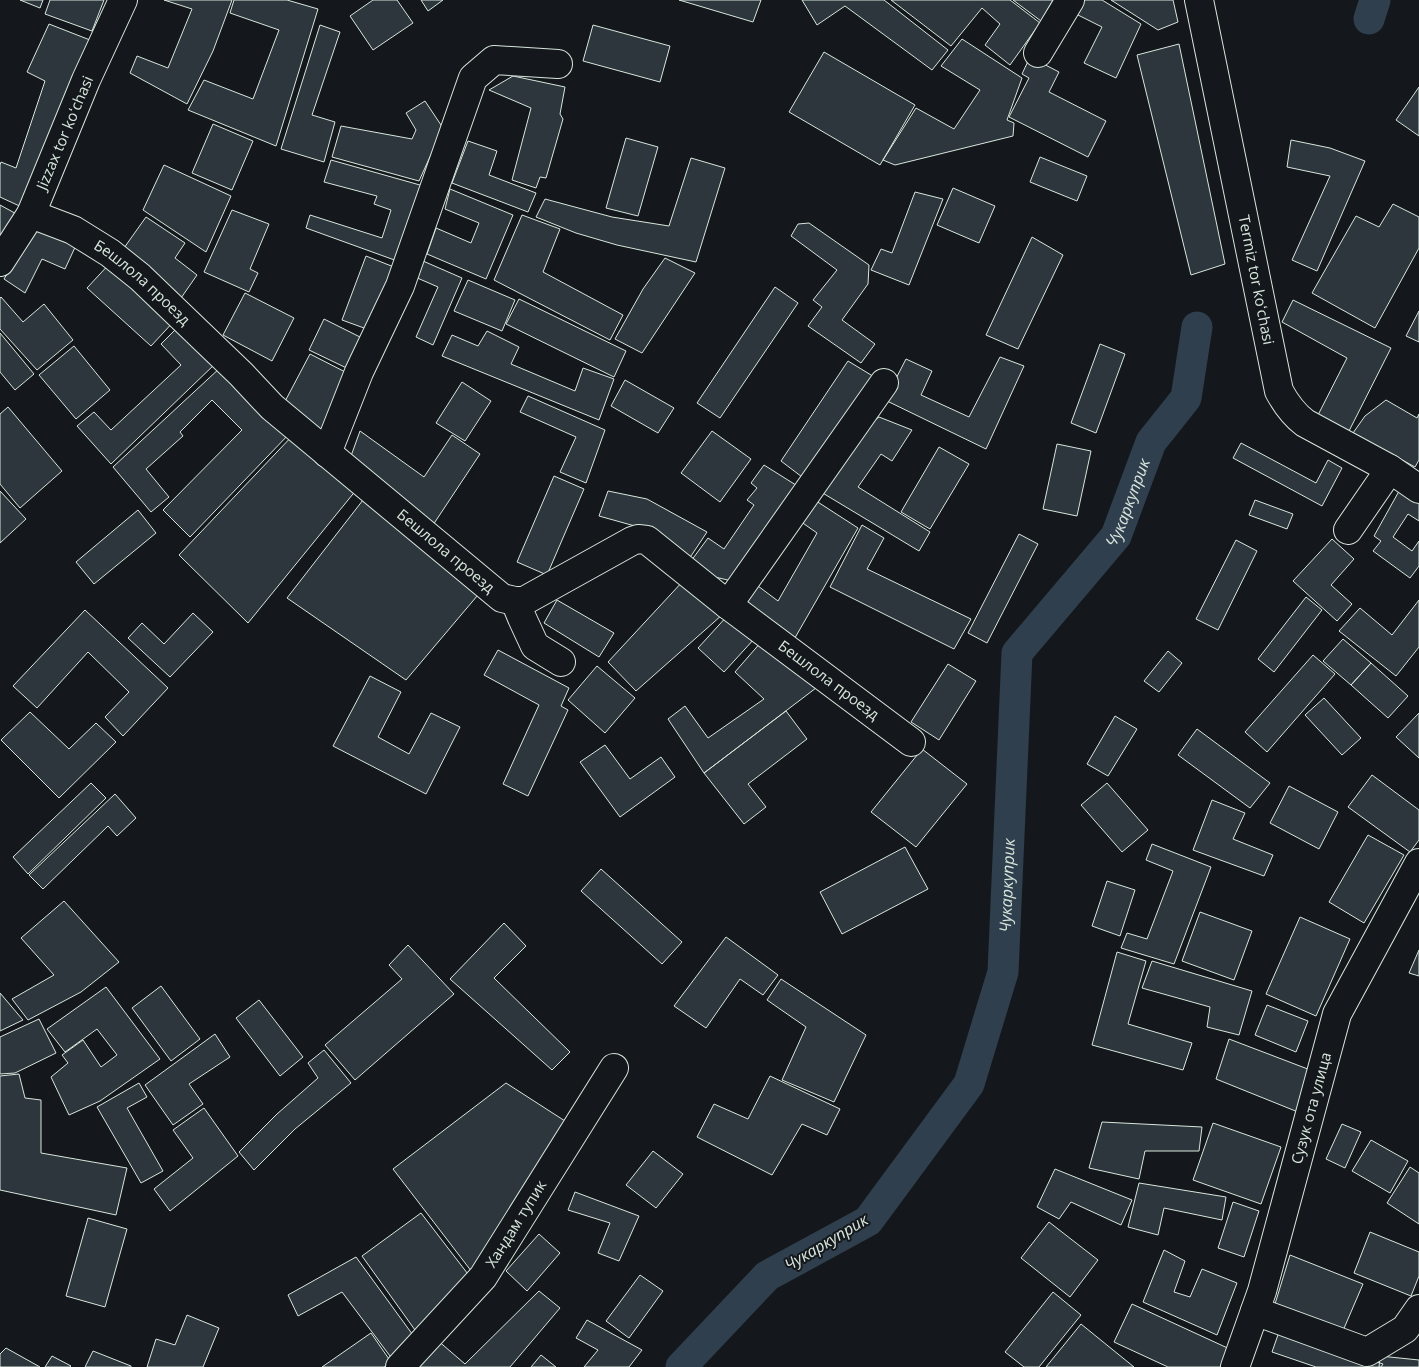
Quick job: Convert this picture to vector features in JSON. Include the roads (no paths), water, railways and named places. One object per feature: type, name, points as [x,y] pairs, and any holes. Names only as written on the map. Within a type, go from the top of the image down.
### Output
[{"type":"street","name":"Jizzax tor koʻchasi","points":[[0,262],[31,214],[86,80],[123,0]]},
{"type":"street","points":[[1038,53],[1070,0]]},
{"type":"street","name":"Termiz tor koʻchasi","points":[[1199,0],[1279,391],[1286,404],[1305,423],[1390,468],[1419,488]]},
{"type":"street","points":[[327,453],[359,372],[400,286],[473,78],[494,60],[558,64]]},
{"type":"street","name":"Бешлола проезд","points":[[31,214],[73,230],[110,253],[140,277],[241,374],[272,407],[502,598],[524,601],[632,541],[638,539],[647,540],[728,604],[911,742]]},
{"type":"street","points":[[728,604],[884,383]]},
{"type":"street","points":[[1348,530],[1390,468]]},
{"type":"street","points":[[515,601],[535,646],[561,662]]},
{"type":"street","name":"Сузук ота улица","points":[[1235,1367],[1262,1292],[1337,1014],[1419,863]]},
{"type":"street","name":"Хандам тупик","points":[[400,1367],[483,1277],[614,1068]]},
{"type":"street","points":[[1256,1311],[1367,1352],[1405,1329],[1419,1309]]},
{"type":"waterway","name":"Чукаркуприк","points":[[1369,19],[1375,0]]},
{"type":"waterway","name":"Чукаркуприк","points":[[681,1367],[767,1276],[868,1221],[969,1084],[1003,972],[1017,653],[1116,536],[1151,442],[1186,398],[1197,327]]}]
